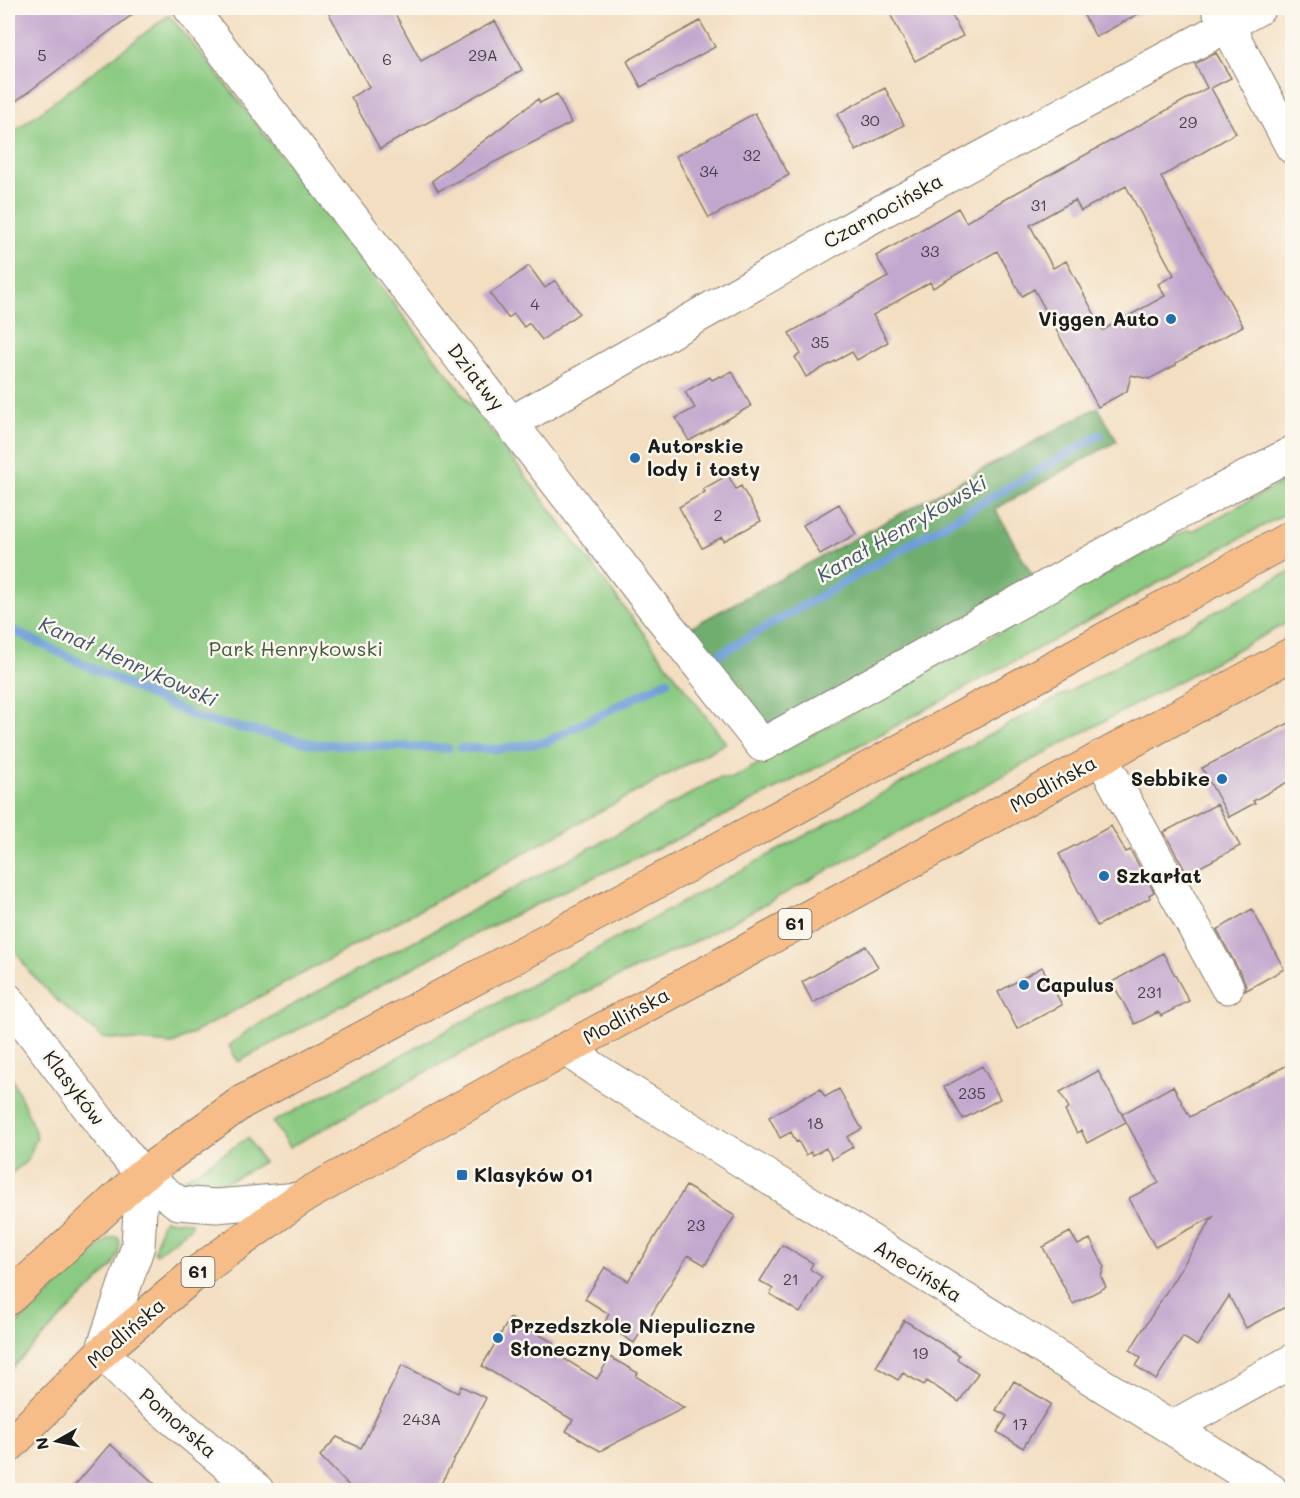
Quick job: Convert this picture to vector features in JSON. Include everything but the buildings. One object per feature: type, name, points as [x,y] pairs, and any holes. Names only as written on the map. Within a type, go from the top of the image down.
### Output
[{"type":"main road","points":[[8,1299],[142,1175],[242,1102],[779,817],[1293,537]]},
{"type":"main road","name":"Modlińska","points":[[8,1446],[102,1353],[191,1277],[299,1199],[566,1049],[1293,654]]},
{"type":"street","name":"Dziatwy","points":[[190,8],[762,745],[1177,514],[1293,453]]},
{"type":"street","name":"Czarnocińska","points":[[511,423],[1223,16],[1259,8]]},
{"type":"street","points":[[1223,16],[1293,147]]},
{"type":"street","points":[[1101,758],[1227,987]]},
{"type":"street","name":"Klasyków","points":[[8,1000],[142,1175],[178,1203],[216,1206],[299,1199]]},
{"type":"street","name":"Anecińska","points":[[566,1049],[599,1072],[1271,1491]]},
{"type":"street","points":[[102,1353],[138,1246],[142,1175]]},
{"type":"street","name":"Pomorska","points":[[102,1353],[146,1396],[256,1491]]},
{"type":"street","points":[[1171,1428],[1293,1361]]},
{"type":"green space","name":"Park Henrykowski","points":[[169,15],[225,83],[726,743],[173,1044],[103,1038],[54,998],[28,970],[8,939],[8,136]]},
{"type":"green space","points":[[1098,407],[1117,441],[995,509],[1036,582],[768,729],[691,627]]},
{"type":"green space","points":[[1292,477],[1292,510],[879,735],[703,827],[471,936],[238,1062],[229,1046],[247,1031],[287,1008],[719,778],[731,779],[1187,530],[1193,531]]},
{"type":"green space","points":[[1292,570],[1292,620],[702,938],[600,985],[442,1063],[289,1148],[273,1122],[415,1048]]},
{"type":"green space","points":[[8,1070],[37,1136],[28,1160],[8,1176]]},
{"type":"green space","points":[[248,1138],[263,1162],[225,1182],[186,1187],[182,1185],[181,1181]]},
{"type":"green space","points":[[164,1220],[189,1222],[191,1227],[156,1254],[154,1252]]},
{"type":"green space","points":[[119,1238],[119,1246],[117,1257],[111,1268],[8,1372],[8,1332],[108,1239]]},
{"type":"waterway","name":"Kanał Henrykowski","points":[[721,653],[1100,435]]},
{"type":"waterway","name":"Kanał Henrykowski","points":[[8,628],[197,718],[313,744],[448,748]]},
{"type":"waterway","name":"Kanał Henrykowski","points":[[461,748],[497,749],[546,742],[667,681]]},
{"type":"place","name":"Viggen Auto","points":[[1171,319]]},
{"type":"place","name":"Autorskie lody i tosty","points":[[635,458]]},
{"type":"place","name":"Sebbike","points":[[1222,779]]},
{"type":"place","name":"Szkarłat","points":[[1104,876]]},
{"type":"place","name":"Capulus","points":[[1024,985]]},
{"type":"place","name":"Klasyków 01","points":[[462,1175]]},
{"type":"place","name":"Przedszkole Niepuliczne Słoneczny Domek","points":[[498,1338]]}]
